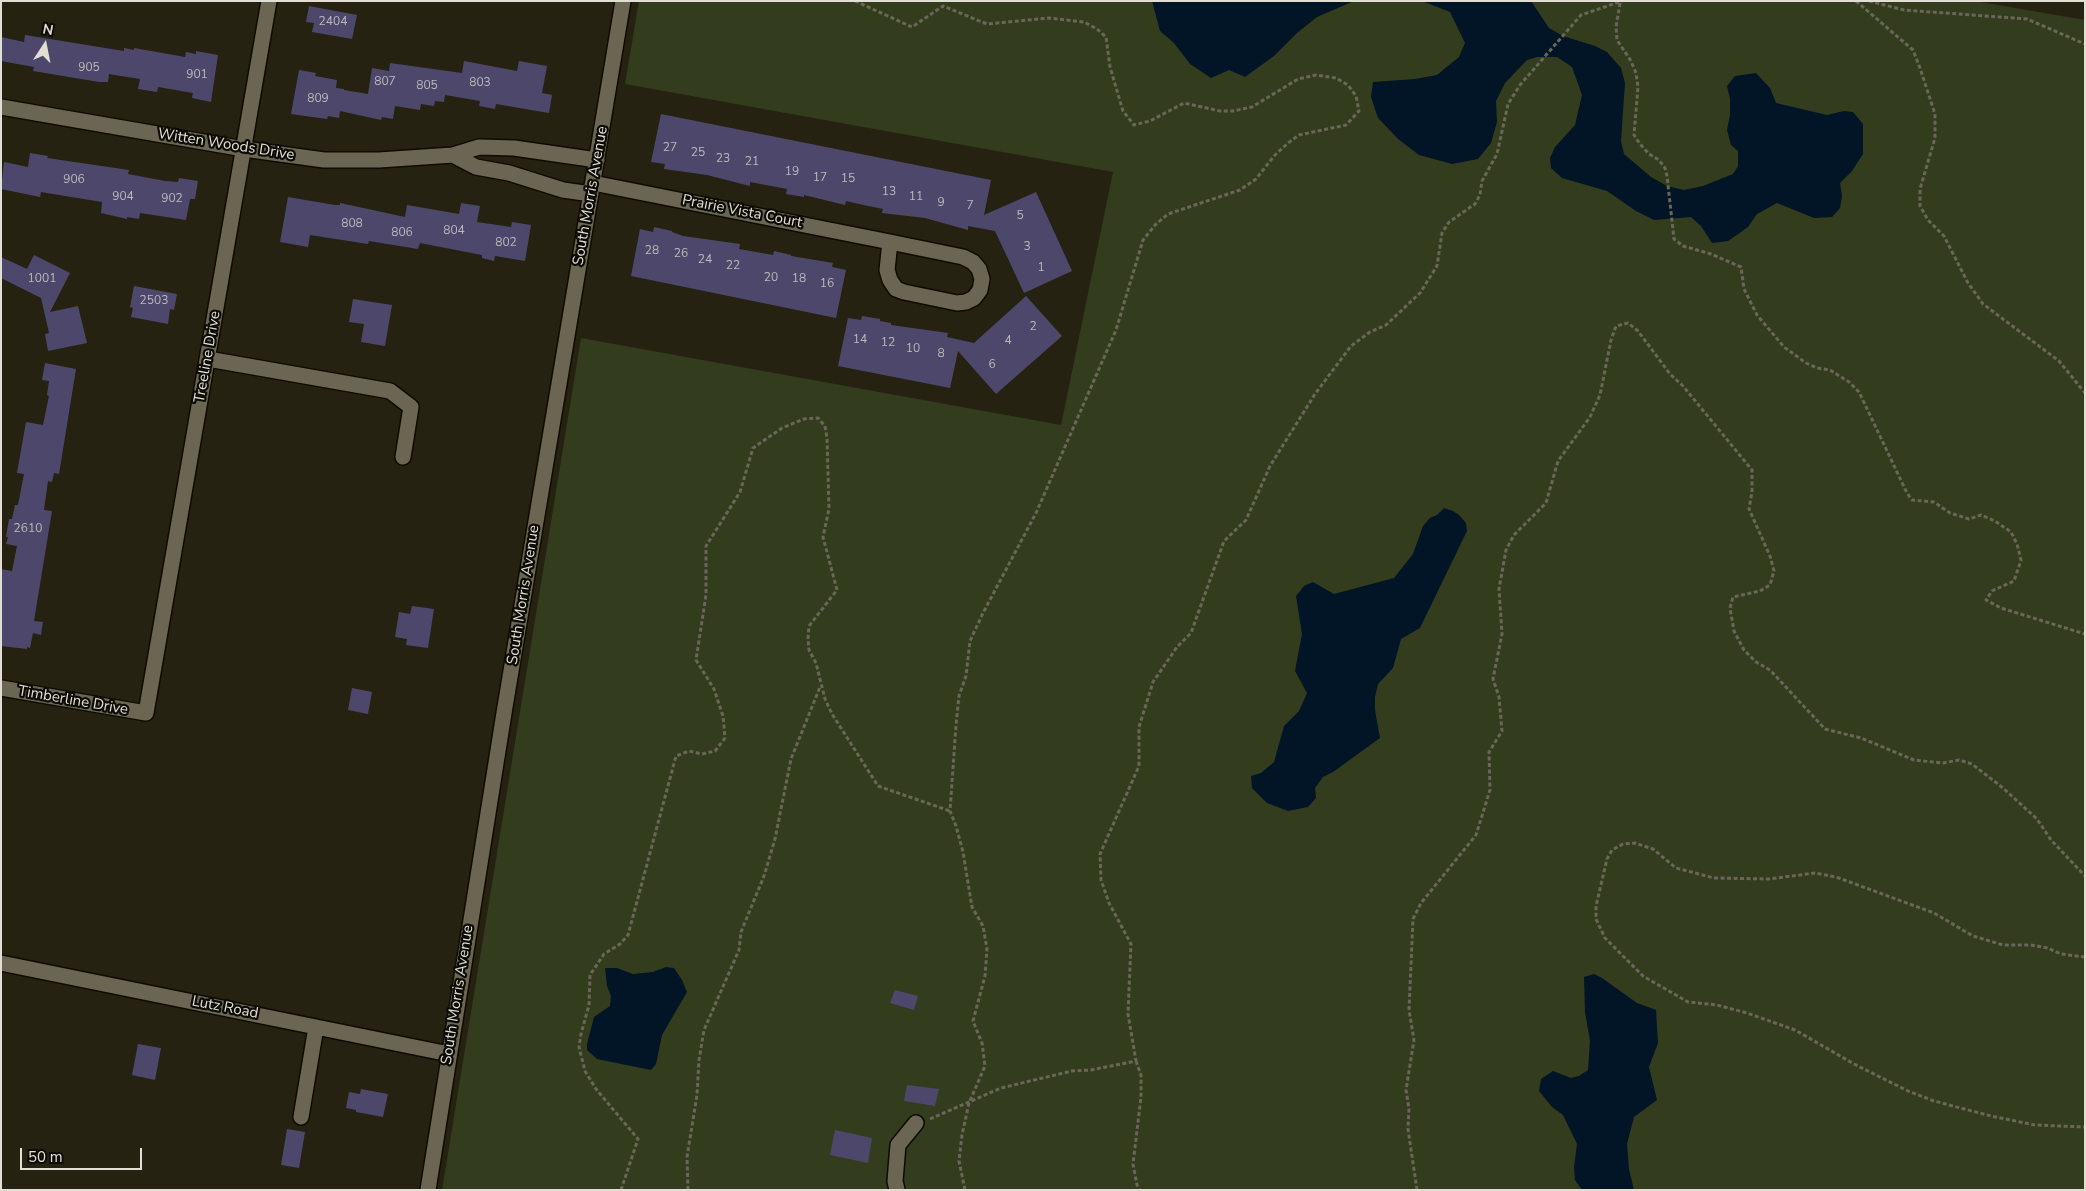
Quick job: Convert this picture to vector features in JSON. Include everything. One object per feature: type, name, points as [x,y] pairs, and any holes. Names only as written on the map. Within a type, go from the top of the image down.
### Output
[{"type":"street","name":"Treeline Drive","points":[[146,713],[269,1]]},
{"type":"street","name":"South Morris Avenue","points":[[428,1190],[596,160],[624,1]]},
{"type":"street","name":"Witten Woods Drive","points":[[1,107],[244,149],[324,160],[379,160],[454,155],[479,147],[514,148],[596,160]]},
{"type":"street","points":[[454,155],[476,167],[510,173],[563,190],[592,189]]},
{"type":"street","name":"Prairie Vista Court","points":[[592,189],[890,242],[963,257],[973,262],[979,269],[982,279],[980,290],[974,298],[966,302],[957,303],[896,289],[890,280],[887,270],[890,242]]},
{"type":"street","points":[[208,359],[390,391],[411,407],[403,457]]},
{"type":"street","name":"Timberline Drive","points":[[1,688],[146,713]]},
{"type":"street","name":"Lutz Road","points":[[1,963],[449,1054]]},
{"type":"street","points":[[301,1117],[316,1027]]},
{"type":"street","points":[[897,1190],[895,1181],[898,1145],[916,1122]]},
{"type":"path","points":[[854,1],[912,27],[943,6],[987,24],[1049,18],[1084,22],[1106,37],[1110,67],[1123,111],[1134,125],[1150,121],[1184,103],[1204,109],[1220,111],[1233,111],[1252,107],[1298,79],[1316,75],[1336,78],[1348,85],[1356,96],[1359,111],[1346,125],[1299,135],[1274,156],[1256,179],[1240,190],[1168,214],[1142,240],[1116,330],[1036,512],[970,641],[966,676],[959,696],[950,811],[963,852],[972,907],[984,926],[987,949],[984,976],[973,1021],[982,1043],[985,1066],[969,1103],[962,1135],[960,1161],[965,1190]]},
{"type":"path","points":[[1869,1],[1904,10],[2027,19],[2085,44]]},
{"type":"path","points":[[1140,1190],[1137,1185],[1133,1164],[1141,1097],[1141,1075],[1136,1061],[1128,1014],[1131,944],[1100,880],[1100,854],[1140,766],[1139,728],[1153,682],[1177,647],[1191,633],[1224,540],[1246,520],[1270,466],[1315,394],[1351,346],[1370,332],[1386,325],[1420,293],[1437,266],[1442,234],[1449,222],[1475,204],[1480,196],[1482,181],[1497,154],[1508,104],[1538,64],[1581,15],[1621,2],[1616,26],[1617,40],[1631,62],[1636,74],[1638,87],[1634,135],[1649,154],[1659,160],[1665,168],[1671,228],[1674,239],[1683,246],[1711,254],[1741,267],[1744,290],[1757,315],[1784,347],[1806,363],[1817,368],[1830,370],[1849,382],[1859,392],[1912,500],[1934,502],[1950,513],[1968,519],[1981,516],[1995,521],[2011,532],[2017,544],[2021,560],[2014,581],[1992,591],[1986,600],[2001,608],[2085,634]]},
{"type":"path","points":[[1858,2],[1913,50],[1935,114],[1935,138],[1920,188],[1920,206],[1928,220],[1944,236],[1968,283],[1982,304],[2059,361],[2085,393]]},
{"type":"path","points":[[1417,1190],[1408,1129],[1409,1109],[1406,1090],[1414,1040],[1409,1010],[1413,918],[1421,903],[1476,835],[1490,790],[1489,752],[1502,731],[1499,697],[1494,679],[1502,634],[1499,589],[1506,550],[1514,534],[1546,503],[1558,461],[1590,417],[1600,395],[1611,340],[1616,326],[1628,323],[1638,331],[1670,374],[1683,386],[1752,470],[1752,492],[1749,509],[1770,556],[1774,571],[1770,585],[1760,591],[1733,597],[1730,608],[1734,631],[1744,650],[1756,662],[1770,670],[1825,729],[1861,738],[1914,760],[1943,763],[1959,760],[1972,764],[2003,788],[2037,819],[2051,840],[2085,876]]},
{"type":"path","points":[[621,1190],[638,1139],[596,1089],[585,1071],[580,1047],[581,1034],[590,1005],[590,975],[604,954],[620,944],[628,935],[676,756],[688,750],[702,754],[715,751],[725,738],[723,716],[714,689],[696,660],[706,594],[706,546],[740,492],[753,448],[782,428],[804,419],[818,418],[825,426],[829,509],[823,537],[837,590],[809,626],[808,639],[810,650],[816,662],[820,686],[832,714],[878,786],[950,811]]},
{"type":"path","points":[[688,1190],[687,1157],[697,1096],[699,1060],[704,1030],[739,950],[741,932],[764,876],[775,839],[791,759],[820,686]]},
{"type":"path","points":[[2085,956],[2061,954],[2048,948],[2031,945],[2003,945],[1973,936],[1927,910],[1836,877],[1815,873],[1768,879],[1714,878],[1676,868],[1653,849],[1635,843],[1623,844],[1612,850],[1607,859],[1596,906],[1596,919],[1605,938],[1643,976],[1688,1002],[1717,1005],[1747,1013],[1795,1030],[1854,1064],[1908,1091],[1934,1101],[1991,1116],[2036,1125],[2085,1127]]},
{"type":"path","points":[[916,1122],[938,1116],[1000,1088],[1072,1071],[1090,1070],[1136,1061]]},
{"type":"green space","points":[[639,1],[1975,1],[2085,20],[2085,1190],[442,1190],[581,338],[1061,425],[1113,172],[625,84]]},
{"type":"water","points":[[1152,1],[1354,1],[1317,17],[1297,33],[1274,56],[1245,77],[1229,70],[1211,78],[1190,64],[1174,43],[1160,31]]},
{"type":"water","points":[[1422,1],[1531,1],[1549,28],[1563,36],[1595,46],[1607,52],[1621,68],[1625,83],[1621,141],[1624,154],[1651,177],[1667,186],[1684,190],[1703,186],[1733,174],[1738,166],[1738,151],[1731,145],[1727,130],[1730,115],[1730,99],[1727,86],[1735,76],[1756,73],[1770,88],[1776,103],[1827,115],[1844,111],[1853,112],[1863,124],[1863,154],[1852,171],[1840,183],[1842,196],[1840,208],[1832,217],[1814,218],[1777,203],[1757,214],[1748,227],[1728,241],[1712,243],[1701,226],[1691,217],[1654,220],[1636,211],[1607,191],[1562,178],[1551,168],[1550,158],[1555,147],[1575,125],[1582,95],[1572,67],[1557,57],[1537,57],[1527,60],[1505,83],[1496,101],[1497,122],[1491,143],[1478,159],[1452,164],[1419,155],[1398,139],[1378,118],[1371,97],[1373,82],[1415,79],[1437,75],[1459,57],[1465,43],[1450,12]]},
{"type":"water","points":[[1444,508],[1459,515],[1466,523],[1467,531],[1420,628],[1401,639],[1393,668],[1378,684],[1375,710],[1380,738],[1333,772],[1323,777],[1315,788],[1316,798],[1308,807],[1288,811],[1267,803],[1252,788],[1251,776],[1261,773],[1274,762],[1284,726],[1299,711],[1307,693],[1295,671],[1302,634],[1296,596],[1304,586],[1313,582],[1334,594],[1394,578],[1413,554],[1423,526],[1430,518],[1437,515]]},
{"type":"water","points":[[666,967],[674,968],[687,992],[662,1035],[656,1064],[651,1070],[597,1059],[587,1050],[587,1044],[594,1017],[610,1006],[611,996],[607,986],[605,968],[617,968],[633,974],[653,972]]},
{"type":"water","points":[[1594,974],[1637,1003],[1656,1010],[1658,1043],[1649,1067],[1657,1100],[1634,1117],[1627,1144],[1629,1169],[1634,1190],[1582,1190],[1575,1180],[1574,1167],[1577,1144],[1563,1115],[1552,1107],[1539,1091],[1541,1079],[1553,1071],[1571,1078],[1579,1076],[1588,1070],[1590,1041],[1585,1012],[1584,977]]},
{"type":"building","points":[[309,6],[357,15],[352,39],[312,32],[314,23],[306,22]]},
{"type":"building","points":[[25,35],[124,51],[124,48],[134,50],[134,48],[185,57],[186,52],[196,54],[196,51],[218,55],[211,102],[192,98],[193,93],[158,87],[157,92],[138,89],[140,79],[109,74],[108,82],[99,82],[33,71],[34,67],[1,61],[1,37],[24,42]]},
{"type":"building","points":[[464,61],[517,71],[519,61],[547,66],[542,93],[552,95],[549,113],[496,104],[495,109],[479,106],[480,101],[445,95],[444,102],[435,101],[434,106],[421,104],[420,110],[395,106],[393,119],[382,117],[381,120],[340,111],[339,118],[328,116],[327,119],[291,114],[299,70],[316,73],[315,76],[337,80],[336,88],[368,94],[372,68],[389,71],[390,63],[462,73]]},
{"type":"building","points":[[661,114],[991,180],[984,215],[1036,192],[1072,271],[1024,293],[995,231],[968,226],[968,230],[925,218],[882,213],[883,209],[846,201],[845,205],[804,195],[804,197],[786,194],[787,189],[750,182],[750,186],[707,175],[664,169],[665,164],[651,162]]},
{"type":"building","points":[[30,153],[48,156],[47,158],[129,170],[128,174],[165,181],[178,182],[179,178],[198,181],[195,199],[190,199],[186,220],[140,213],[139,219],[127,217],[127,219],[101,213],[102,202],[41,192],[40,197],[1,189],[4,162],[28,167]]},
{"type":"building","points":[[288,197],[335,205],[340,205],[340,203],[405,217],[407,205],[459,214],[461,203],[480,206],[477,222],[511,227],[512,222],[531,225],[525,261],[495,256],[494,261],[482,258],[482,255],[420,243],[418,249],[369,241],[368,244],[310,235],[308,247],[280,242]]},
{"type":"building","points":[[654,227],[672,231],[683,236],[740,244],[739,249],[773,255],[774,251],[791,256],[833,263],[832,267],[846,270],[836,318],[631,276],[640,229],[653,232]]},
{"type":"building","points":[[34,255],[70,273],[50,312],[78,306],[87,343],[48,351],[45,334],[49,333],[41,298],[1,278],[1,257],[27,269]]},
{"type":"building","points":[[134,286],[177,294],[174,310],[170,309],[168,324],[131,317],[133,308],[130,307]]},
{"type":"building","points":[[1026,296],[1062,336],[996,394],[958,351],[950,388],[838,366],[848,318],[861,320],[862,316],[880,319],[880,321],[891,323],[891,325],[948,333],[947,337],[974,343]]},
{"type":"building","points":[[353,299],[392,305],[385,346],[361,342],[364,324],[349,322]]},
{"type":"building","points":[[45,363],[76,369],[59,474],[54,473],[52,482],[48,481],[44,510],[52,511],[34,621],[43,622],[41,635],[33,633],[30,648],[27,647],[27,649],[1,646],[1,569],[12,571],[17,546],[6,544],[8,537],[6,537],[9,519],[12,519],[15,505],[18,505],[24,474],[17,473],[26,422],[43,425],[49,396],[47,395],[49,381],[42,380]]},
{"type":"building","points":[[412,606],[434,609],[428,648],[406,645],[407,639],[395,637],[399,612],[410,614]]},
{"type":"building","points":[[352,688],[372,692],[368,714],[348,710]]},
{"type":"building","points":[[895,990],[918,996],[914,1010],[890,1003]]},
{"type":"building","points":[[138,1044],[161,1048],[155,1080],[132,1075]]},
{"type":"building","points":[[907,1085],[939,1089],[935,1106],[904,1101]]},
{"type":"building","points":[[361,1089],[388,1094],[383,1117],[356,1112],[356,1110],[346,1108],[349,1092],[360,1094]]},
{"type":"building","points":[[287,1129],[305,1132],[299,1168],[281,1165]]},
{"type":"building","points":[[835,1130],[872,1138],[868,1163],[830,1155]]}]
